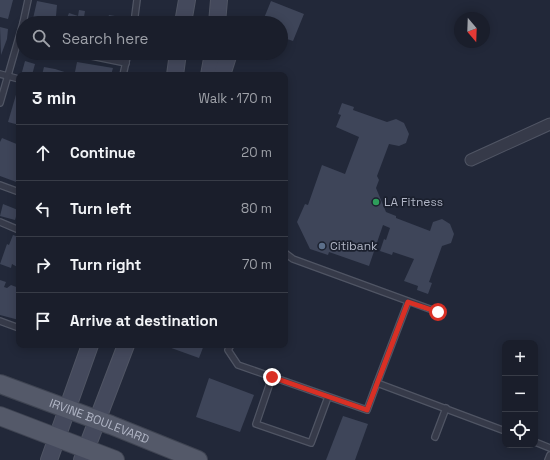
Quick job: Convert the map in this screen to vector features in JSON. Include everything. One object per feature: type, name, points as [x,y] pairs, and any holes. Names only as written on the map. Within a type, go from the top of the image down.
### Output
[{"type":"main road","points":[[184,16],[187,0]]},
{"type":"main road","points":[[218,16],[219,0]]},
{"type":"main road","points":[[175,72],[177,60]]},
{"type":"main road","points":[[210,72],[212,60]]},
{"type":"main road","points":[[223,72],[227,60]]},
{"type":"main road","points":[[48,460],[89,348]]},
{"type":"main road","points":[[84,454],[125,348]]},
{"type":"main road","name":"IRVINE BOULEVARD","points":[[0,384],[67,407],[198,460]]},
{"type":"main road","points":[[0,416],[56,437],[84,454],[115,460]]},
{"type":"street","points":[[471,160],[550,124]]},
{"type":"lane","points":[[25,16],[28,0]]},
{"type":"lane","points":[[135,16],[137,0]]},
{"type":"lane","points":[[0,103],[16,55]]},
{"type":"lane","points":[[115,60],[126,62],[124,72]]},
{"type":"lane","points":[[0,74],[16,78]]},
{"type":"lane","points":[[0,185],[16,191]]},
{"type":"lane","points":[[0,222],[16,229]]},
{"type":"lane","points":[[288,256],[292,259],[438,312]]},
{"type":"lane","points":[[229,348],[228,350],[238,365],[367,410],[408,302]]},
{"type":"lane","points":[[0,321],[16,327]]},
{"type":"lane","points":[[272,377],[256,424],[311,443],[328,397]]},
{"type":"lane","points":[[377,383],[502,430]]},
{"type":"lane","points":[[435,437],[446,408]]},
{"type":"lane","points":[[538,443],[550,448]]},
{"type":"lane","points":[[548,460],[550,455]]},
{"type":"building","points":[[0,0],[13,0],[8,19],[0,17]]},
{"type":"building","points":[[37,1],[57,5],[56,16],[34,16]]},
{"type":"building","points":[[271,1],[304,14],[293,41],[288,39],[288,16],[265,16]]},
{"type":"building","points":[[79,10],[85,11],[84,16],[78,16]]},
{"type":"building","points":[[69,13],[78,16],[68,16]]},
{"type":"building","points":[[0,27],[8,29],[7,39],[1,55]]},
{"type":"building","points":[[25,61],[35,64],[33,72],[22,72]]},
{"type":"building","points":[[77,62],[113,68],[112,72],[75,72]]},
{"type":"building","points":[[44,67],[64,72],[43,72]]},
{"type":"building","points":[[16,95],[16,124],[8,122]]},
{"type":"building","points":[[342,103],[354,107],[353,110],[387,122],[396,119],[404,123],[409,134],[406,143],[399,146],[389,144],[377,176],[379,180],[376,188],[386,212],[396,216],[396,218],[430,231],[433,222],[442,219],[450,224],[454,234],[451,243],[442,246],[429,282],[432,283],[428,294],[417,290],[418,286],[404,281],[414,259],[393,252],[392,255],[380,251],[390,228],[383,225],[369,266],[329,252],[328,255],[310,249],[297,222],[305,204],[308,205],[322,165],[345,174],[359,137],[336,127],[341,115],[338,114]]},
{"type":"building","points":[[2,138],[16,144],[16,182],[0,176],[0,142]]},
{"type":"building","points":[[3,204],[16,209],[15,220],[0,216]]},
{"type":"building","points":[[13,235],[16,236],[16,266],[12,264],[11,268],[0,264],[7,244],[9,245]]},
{"type":"building","points":[[0,280],[6,282],[4,287],[7,288],[11,285],[16,287],[16,319],[0,315]]},
{"type":"building","points":[[171,348],[203,348],[199,358]]},
{"type":"building","points":[[209,378],[254,395],[240,432],[196,417]]},
{"type":"building","points":[[343,416],[368,424],[355,460],[326,460]]},
{"type":"place","name":"LA Fitness","points":[[376,202]]},
{"type":"place","name":"Citibank","points":[[322,246]]},
{"type":"route","points":[[272,377],[367,410],[408,302],[438,312]]}]
